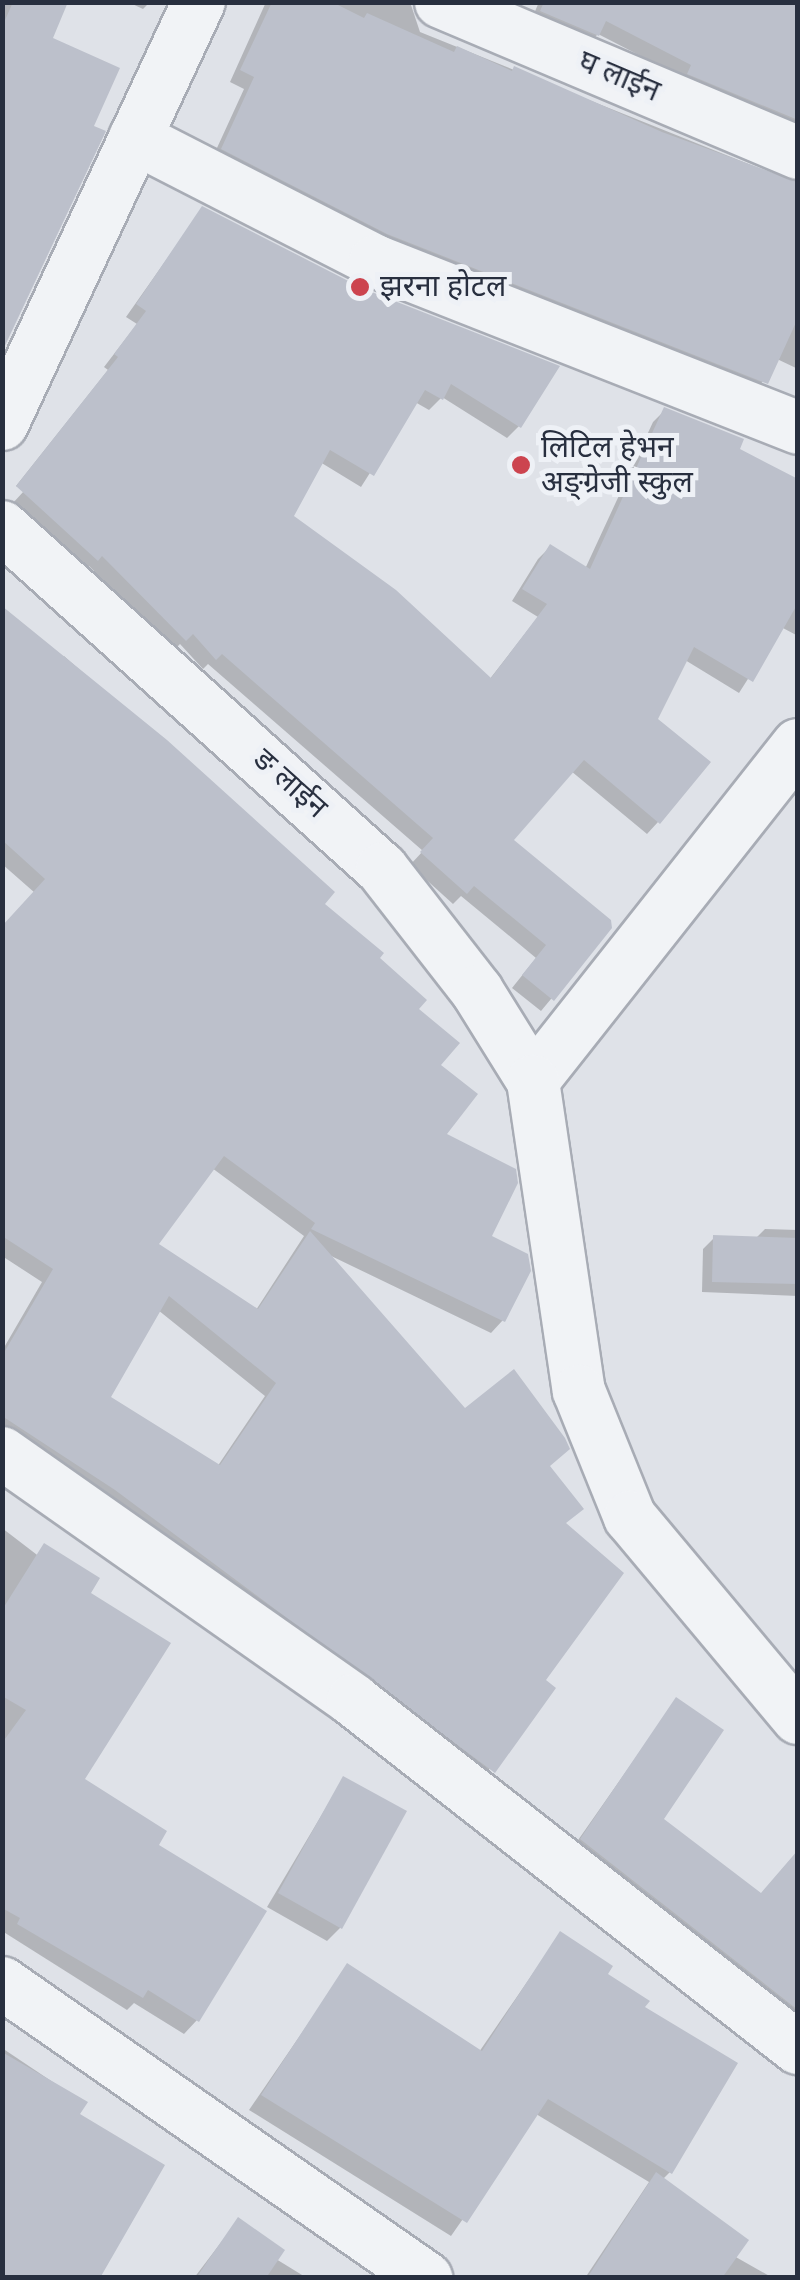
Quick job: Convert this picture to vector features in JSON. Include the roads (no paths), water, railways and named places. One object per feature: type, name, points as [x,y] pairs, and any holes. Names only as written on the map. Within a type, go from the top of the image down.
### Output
[{"type":"street","points":[[2,424],[198,2]]},
{"type":"street","name":"घ लाईन","points":[[440,2],[798,153]]},
{"type":"street","points":[[135,138],[375,261],[798,428]]},
{"type":"street","name":"ङ लाईन","points":[[2,527],[382,869],[476,991],[533,1081]]},
{"type":"street","points":[[798,744],[533,1081],[579,1391],[630,1517],[798,1718]]},
{"type":"street","points":[[2,1453],[353,1700],[798,2048]]},
{"type":"street","points":[[2,1983],[426,2278]]},
{"type":"place","name":"झरना होटल","points":[[360,287]]},
{"type":"place","name":"लिटिल हेभन अङ्‍ग्रेजी स्कुल","points":[[521,465]]}]
